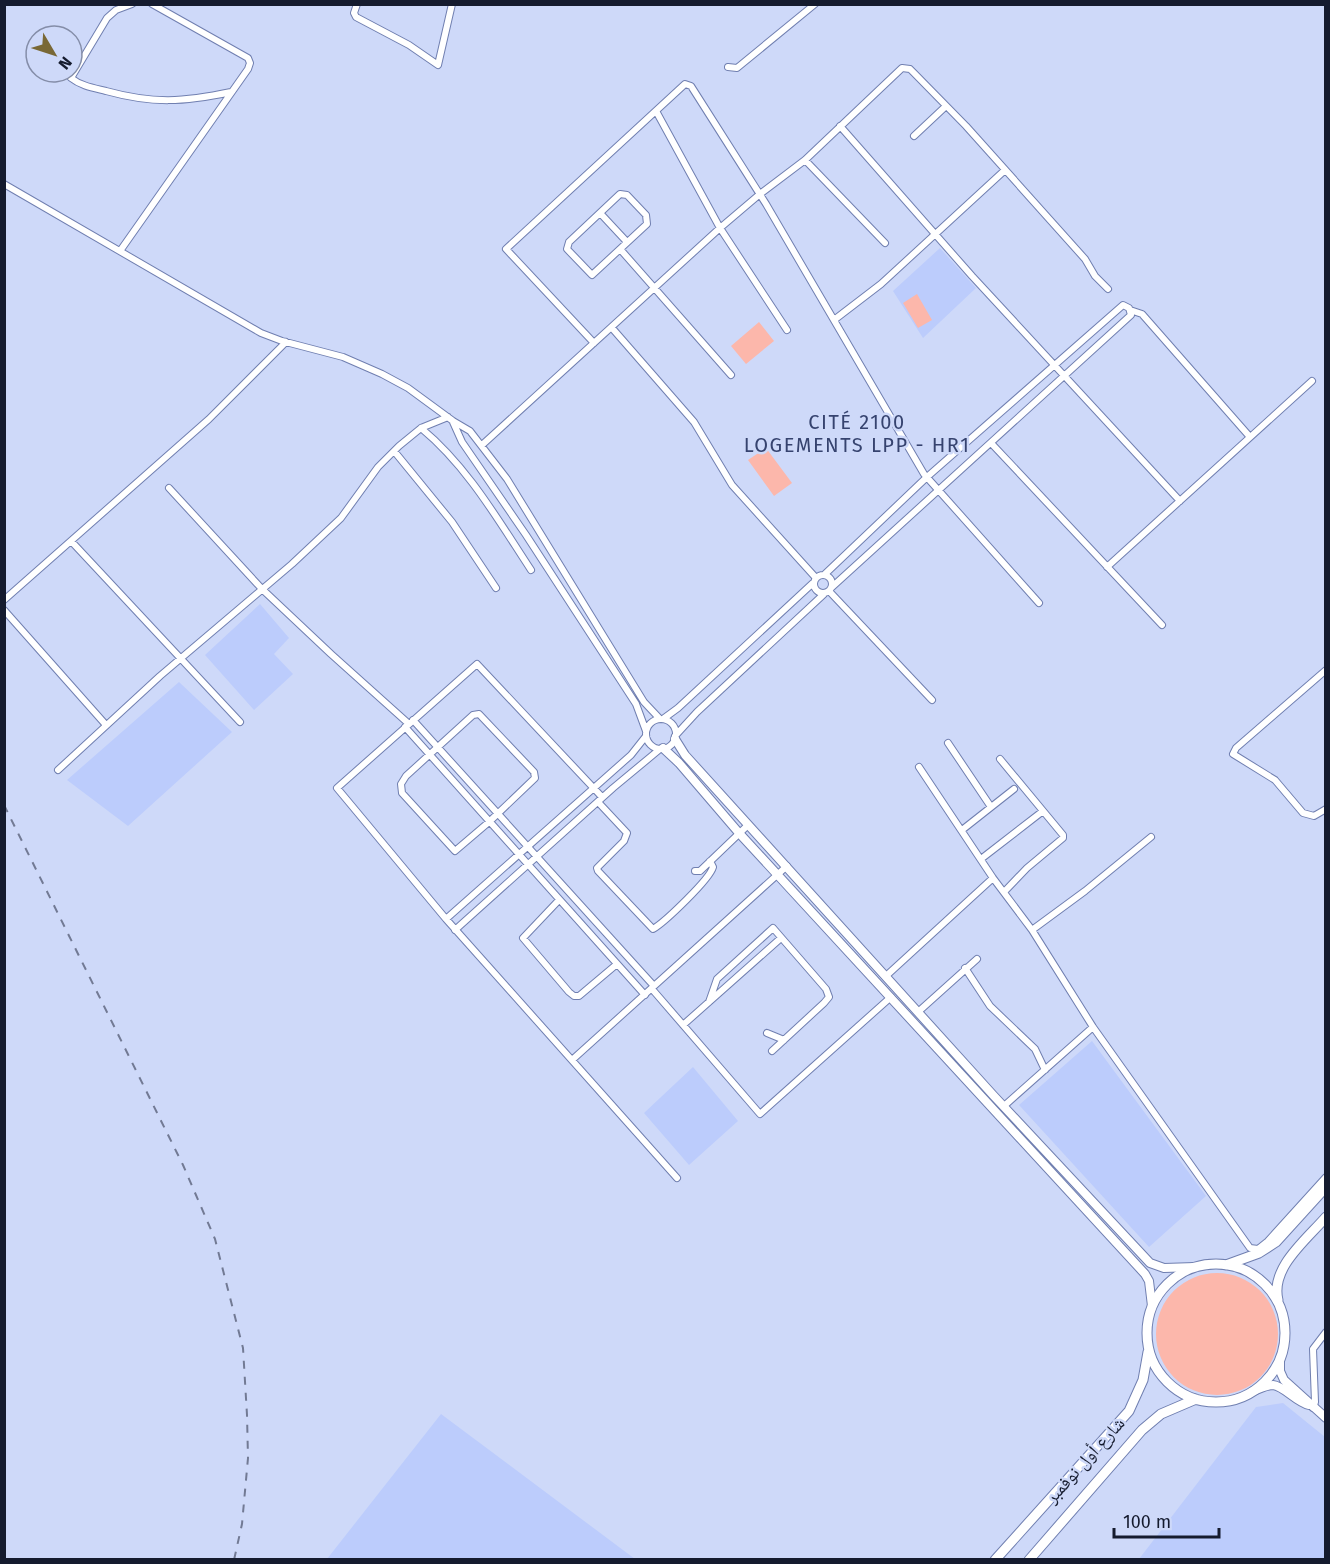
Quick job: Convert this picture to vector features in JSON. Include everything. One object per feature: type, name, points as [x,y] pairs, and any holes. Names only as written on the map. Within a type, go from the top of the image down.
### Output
[{"type":"main road","points":[[1225,1265],[1259,1253],[1276,1242],[1326,1187]]},
{"type":"main road","points":[[1281,1311],[1272,1294],[1260,1280],[1244,1270],[1210,1264],[1195,1267],[1178,1276],[1163,1289],[1152,1306],[1146,1337],[1150,1356],[1159,1373],[1172,1387],[1184,1395],[1197,1399],[1229,1401],[1253,1391],[1269,1377],[1280,1359],[1284,1343],[1284,1327],[1281,1311],[1276,1287],[1279,1273],[1326,1217]]},
{"type":"main road","name":"شارع أول نوفمبر","points":[[995,1560],[1129,1411],[1143,1380],[1148,1347]]},
{"type":"main road","points":[[1029,1560],[1142,1430],[1161,1414],[1197,1399]]},
{"type":"street","points":[[132,4],[116,10],[107,18],[71,78],[83,85],[144,100],[197,99],[231,92]]},
{"type":"street","points":[[120,251],[249,69],[250,63],[248,58],[152,4]]},
{"type":"street","points":[[357,4],[354,13],[356,17],[409,45],[438,64],[452,4]]},
{"type":"street","points":[[728,67],[737,68],[815,4]]},
{"type":"street","points":[[482,445],[720,228],[805,160],[902,68],[914,73],[946,106],[1085,259],[1095,276],[1108,289]]},
{"type":"street","points":[[594,344],[506,249],[685,84],[691,86],[760,194],[927,477],[1039,603]]},
{"type":"street","points":[[914,136],[946,106]]},
{"type":"street","points":[[656,111],[720,228],[787,330]]},
{"type":"street","points":[[840,126],[972,276],[1180,501]]},
{"type":"street","points":[[805,160],[885,243]]},
{"type":"street","points":[[834,320],[881,284],[1005,170]]},
{"type":"street","points":[[4,184],[261,333],[343,357],[374,370],[408,388],[470,431],[518,496],[644,702],[661,719],[674,727],[675,737],[685,755],[886,976],[990,1098],[1004,1106],[1145,1274],[1149,1281],[1152,1306]]},
{"type":"street","points":[[620,194],[627,195],[646,215],[648,224],[627,242],[592,275],[567,249],[569,242],[620,194]]},
{"type":"street","points":[[600,213],[627,242]]},
{"type":"street","points":[[620,249],[731,375]]},
{"type":"street","points":[[446,919],[632,754],[651,723],[678,708],[927,477],[1123,304],[1130,310],[1142,314],[1250,436]]},
{"type":"street","points":[[455,930],[600,799],[662,748],[670,746],[697,712],[1131,315],[1130,310]]},
{"type":"street","points":[[612,328],[694,422],[732,484],[815,581],[815,590],[828,591],[932,700]]},
{"type":"street","points":[[4,600],[209,419],[286,342]]},
{"type":"street","points":[[1107,567],[1312,381]]},
{"type":"street","points":[[58,770],[341,518],[378,467],[394,451],[421,428],[450,419]]},
{"type":"street","points":[[450,419],[462,442],[526,535],[636,704],[651,745],[662,748],[679,763],[739,832],[891,997],[1150,1263],[1164,1269],[1195,1267]]},
{"type":"street","points":[[421,428],[434,438],[465,472],[531,570]]},
{"type":"street","points":[[991,443],[1162,625]]},
{"type":"street","points":[[394,451],[452,522],[496,588]]},
{"type":"street","points":[[169,488],[262,589],[331,654],[437,747],[528,845],[653,987],[760,1114],[891,997]]},
{"type":"street","points":[[71,541],[240,722]]},
{"type":"street","points":[[824,575],[832,580],[828,591]]},
{"type":"street","points":[[4,610],[106,725]]},
{"type":"street","points":[[677,1178],[455,930],[337,788],[477,664],[593,787],[627,833],[624,841],[597,868],[597,871],[653,929],[702,884],[712,872],[713,867],[710,861]]},
{"type":"street","points":[[1326,670],[1296,693],[1233,753],[1235,757],[1278,782],[1303,813],[1314,816],[1326,809]]},
{"type":"street","points":[[479,714],[536,776],[534,781],[458,850],[451,849],[401,789],[405,776],[429,754],[473,715],[479,714]]},
{"type":"street","points":[[409,724],[429,754],[645,995]]},
{"type":"street","points":[[948,743],[991,807]]},
{"type":"street","points":[[1000,759],[1063,835],[1063,838],[1004,892]]},
{"type":"street","points":[[919,767],[993,878],[1032,930],[1093,1027],[1250,1248],[1257,1249],[1268,1240],[1326,1177]]},
{"type":"street","points":[[962,830],[1014,789]]},
{"type":"street","points":[[981,860],[1043,811]]},
{"type":"street","points":[[695,871],[700,871],[748,825]]},
{"type":"street","points":[[1032,930],[1085,891],[1151,837]]},
{"type":"street","points":[[572,1059],[787,866]]},
{"type":"street","points":[[886,976],[993,878]]},
{"type":"street","points":[[559,900],[523,938],[546,967],[569,992],[574,996],[579,996],[616,964]]},
{"type":"street","points":[[709,1002],[717,979],[773,928],[826,989],[829,997],[772,1052]]},
{"type":"street","points":[[683,1025],[781,938]]},
{"type":"street","points":[[918,1012],[977,959]]},
{"type":"street","points":[[965,968],[990,1006],[1035,1049],[1045,1070]]},
{"type":"street","points":[[1004,1106],[1093,1027]]},
{"type":"street","points":[[767,1033],[784,1040]]},
{"type":"street","points":[[1311,1406],[1315,1402],[1313,1348],[1326,1332]]},
{"type":"street","points":[[1280,1359],[1280,1371],[1284,1380],[1326,1418]]},
{"type":"street","points":[[1253,1391],[1277,1386],[1298,1401],[1311,1406]]},
{"type":"shaded area","points":[[940,248],[976,288],[923,338],[893,291]]},
{"type":"shaded area","points":[[917,294],[932,320],[918,328],[903,303]]},
{"type":"shaded area","points":[[759,322],[774,341],[746,364],[731,346]]},
{"type":"shaded area","points":[[766,448],[792,483],[774,496],[748,460]]},
{"type":"shaded area","points":[[260,604],[289,638],[274,654],[293,674],[254,710],[205,655]]},
{"type":"shaded area","points":[[179,682],[232,732],[128,826],[67,780]]},
{"type":"shaded area","points":[[1092,1041],[1206,1196],[1149,1247],[1019,1105]]},
{"type":"shaded area","points":[[693,1067],[738,1121],[689,1165],[644,1113]]},
{"type":"shaded area","points":[[1217,1273],[1240,1277],[1260,1291],[1274,1311],[1278,1334],[1274,1357],[1260,1377],[1240,1391],[1217,1395],[1194,1391],[1174,1377],[1160,1357],[1156,1334],[1160,1311],[1174,1291],[1194,1277]]},
{"type":"shaded area","points":[[1283,1403],[1325,1437],[1325,1559],[1139,1559],[1256,1407]]},
{"type":"shaded area","points":[[441,1414],[635,1559],[327,1559]]},
{"type":"railway","points":[[4,805],[183,1165],[215,1239],[243,1348],[247,1415],[248,1458],[242,1524],[234,1560]]},
{"type":"district","name":"CITÉ 2100 LOGEMENTS LPP - HR1","points":[[857,434]]}]
